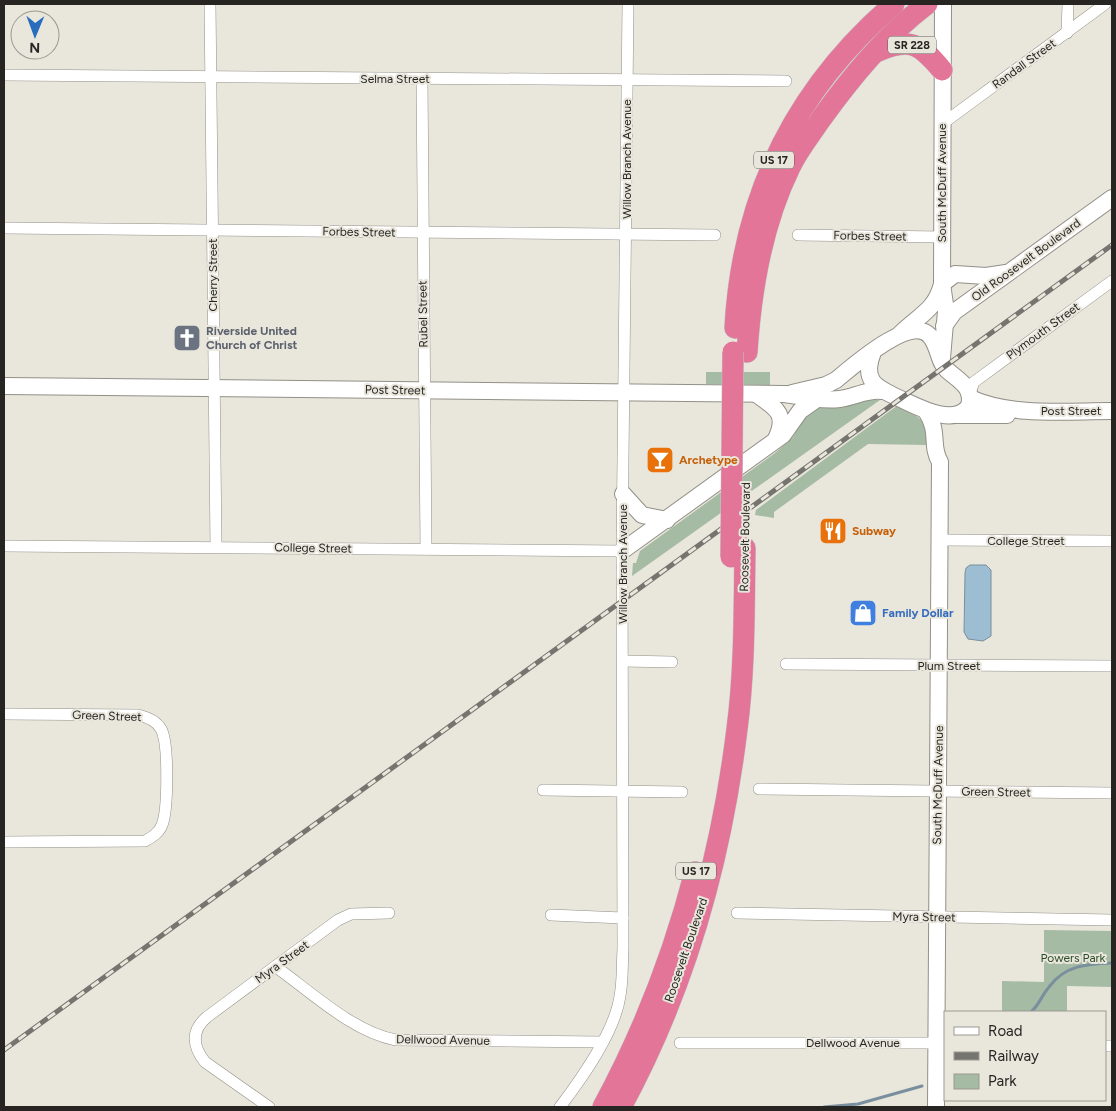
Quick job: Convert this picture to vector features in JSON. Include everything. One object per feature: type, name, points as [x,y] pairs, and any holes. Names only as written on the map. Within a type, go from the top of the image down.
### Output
[{"type":"highway","name":"Roosevelt Boulevard","points":[[621,1107],[644,1062],[677,982],[703,900],[720,831],[737,728],[744,651],[738,552],[740,352],[738,282],[746,243],[764,181],[799,114],[834,64],[870,24],[894,4]]},
{"type":"highway","name":"Roosevelt Boulevard","points":[[740,352],[755,275],[768,228],[790,166],[845,86],[874,52],[926,4]]},
{"type":"highway","name":"SR 228","points":[[874,52],[897,42],[909,44],[928,53],[942,70]]},
{"type":"highway","name":"Roosevelt Boulevard","points":[[603,1107],[629,1055],[658,987],[700,855],[724,727],[738,552]]},
{"type":"main road","name":"South McDuff Avenue","points":[[941,361],[946,298],[942,284],[943,4]]},
{"type":"main road","name":"Old Roosevelt Boulevard","points":[[944,326],[954,312],[1112,198]]},
{"type":"main road","points":[[898,336],[930,310],[938,298],[942,284],[955,274],[986,276],[1010,272]]},
{"type":"main road","points":[[882,391],[876,386],[869,373],[868,363],[873,352],[909,330],[925,332],[936,346],[944,367],[968,389],[968,409],[954,415]]},
{"type":"main road","name":"Post Street","points":[[785,394],[826,385],[836,380],[873,352]]},
{"type":"main road","name":"Post Street","points":[[4,386],[785,394],[817,399],[837,399],[868,391],[882,391],[926,411],[954,415],[1001,416],[1029,411]]},
{"type":"main road","name":"Post Street","points":[[968,389],[994,406],[1029,411],[1112,411]]},
{"type":"main road","points":[[756,394],[776,408],[780,416],[781,426],[776,440]]},
{"type":"main road","points":[[622,551],[789,430],[802,410],[817,399]]},
{"type":"main road","name":"South McDuff Avenue","points":[[926,411],[934,422],[935,454],[940,462],[936,1107]]},
{"type":"main road","name":"South McDuff Avenue","points":[[940,462],[946,454],[946,434],[954,415]]},
{"type":"main road","points":[[623,494],[642,515],[667,520]]},
{"type":"street","name":"Cherry Street","points":[[210,4],[216,547]]},
{"type":"street","name":"Willow Branch Avenue","points":[[560,1107],[589,1066],[602,1042],[620,997],[623,918],[622,551],[628,4]]},
{"type":"street","points":[[1067,33],[1068,4]]},
{"type":"street","name":"Randall Street","points":[[942,124],[1105,4]]},
{"type":"street","name":"Selma Street","points":[[4,75],[786,81]]},
{"type":"street","name":"Rubel Street","points":[[422,79],[426,550]]},
{"type":"street","name":"Forbes Street","points":[[4,228],[715,236]]},
{"type":"street","name":"Forbes Street","points":[[798,235],[942,237]]},
{"type":"street","name":"Plymouth Street","points":[[968,389],[1112,281]]},
{"type":"street","name":"College Street","points":[[940,540],[1112,541]]},
{"type":"street","name":"College Street","points":[[4,546],[622,551]]},
{"type":"street","points":[[623,661],[672,662]]},
{"type":"street","name":"Plum Street","points":[[786,664],[1112,666]]},
{"type":"street","name":"Green Street","points":[[4,714],[138,715],[147,717],[156,723],[165,741],[165,817],[161,828],[145,841],[4,842]]},
{"type":"street","name":"Green Street","points":[[759,789],[1112,793]]},
{"type":"street","points":[[543,790],[682,792]]},
{"type":"street","name":"Myra Street","points":[[269,1107],[205,1062],[197,1052],[194,1040],[201,1022],[338,920],[363,913],[389,913]]},
{"type":"street","name":"Myra Street","points":[[736,914],[1112,920]]},
{"type":"street","points":[[551,915],[623,918]]},
{"type":"street","name":"Dellwood Avenue","points":[[276,967],[359,1026],[396,1040],[602,1042]]},
{"type":"street","name":"Dellwood Avenue","points":[[680,1042],[936,1043]]},
{"type":"green space","points":[[706,372],[770,372],[770,385],[706,384]]},
{"type":"green space","points":[[880,400],[632,576],[633,563],[636,563],[640,551],[775,453],[793,437],[807,413],[819,407]]},
{"type":"green space","points":[[898,405],[914,414],[926,424],[927,445],[868,444],[774,512],[774,518],[755,515],[756,510]]},
{"type":"green space","name":"Powers Park","points":[[1044,930],[1112,931],[1112,987],[1067,986],[1067,1011],[1002,1011],[1002,981],[1044,982]]},
{"type":"water","points":[[970,565],[986,565],[991,570],[991,636],[983,641],[968,639],[964,632],[965,573],[966,568]]},
{"type":"waterway","points":[[1032,1011],[1044,993],[1062,974],[1085,965],[1112,963]]},
{"type":"waterway","points":[[824,1107],[858,1104],[922,1086]]},
{"type":"railway","points":[[4,1050],[1112,245]]},
{"type":"place","name":"Riverside United Church of Christ","points":[[187,338]]},
{"type":"place","name":"Archetype","points":[[660,460]]},
{"type":"place","name":"Subway","points":[[833,531]]},
{"type":"place","name":"Family Dollar","points":[[863,613]]}]
